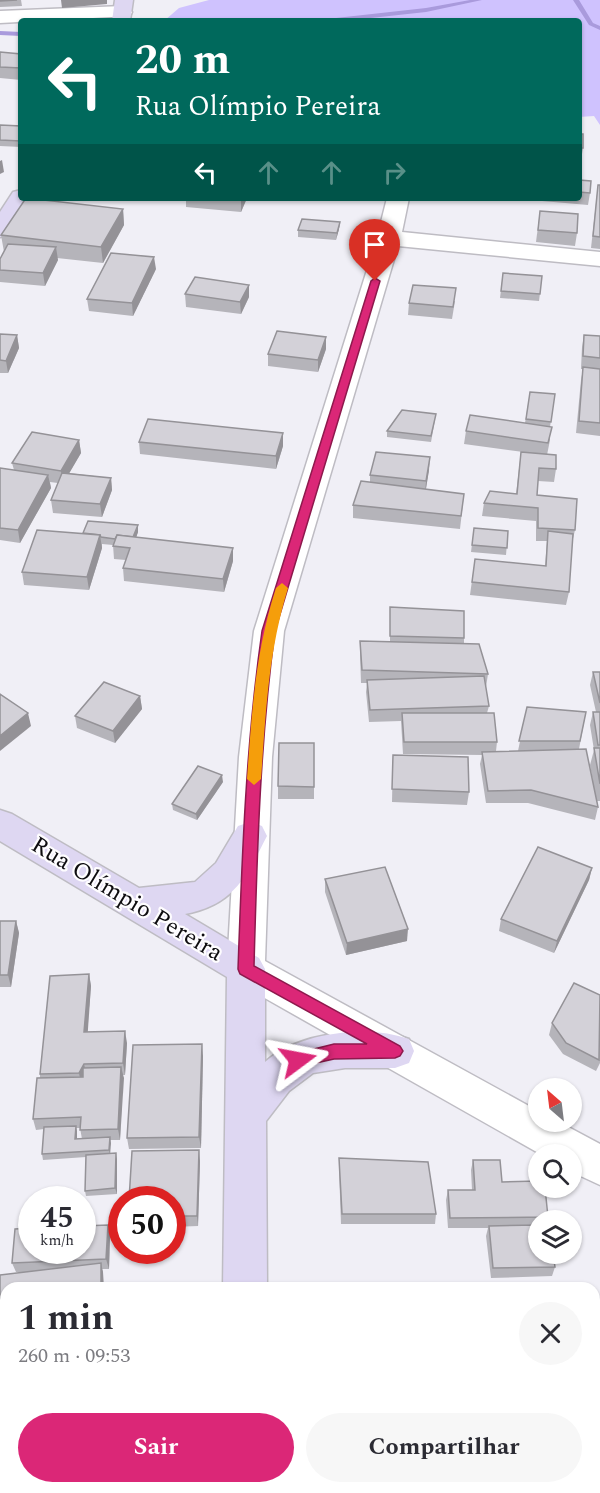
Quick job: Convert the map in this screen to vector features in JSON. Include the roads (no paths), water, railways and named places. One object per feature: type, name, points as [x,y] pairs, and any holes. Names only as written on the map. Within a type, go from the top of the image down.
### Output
[{"type":"main road","points":[[0,230],[18,201]]},
{"type":"main road","name":"Rua Olímpio Pereira","points":[[0,824],[246,969]]},
{"type":"main road","points":[[137,903],[186,902],[217,890],[233,869],[250,836]]},
{"type":"main road","points":[[245,1282],[246,969]]},
{"type":"main road","points":[[246,1115],[275,1078],[298,1060],[334,1051],[395,1051]]},
{"type":"street","points":[[0,17],[122,13]]},
{"type":"street","points":[[246,969],[250,836],[261,682],[269,631],[397,201]]},
{"type":"street","points":[[388,238],[600,259]]},
{"type":"street","name":"Rua Olímpio Pereira","points":[[246,969],[600,1166]]},
{"type":"waterway","points":[[354,18],[426,10],[479,0]]},
{"type":"waterway","points":[[576,0],[591,24],[600,28]]},
{"type":"waterway","points":[[0,33],[18,34]]}]
